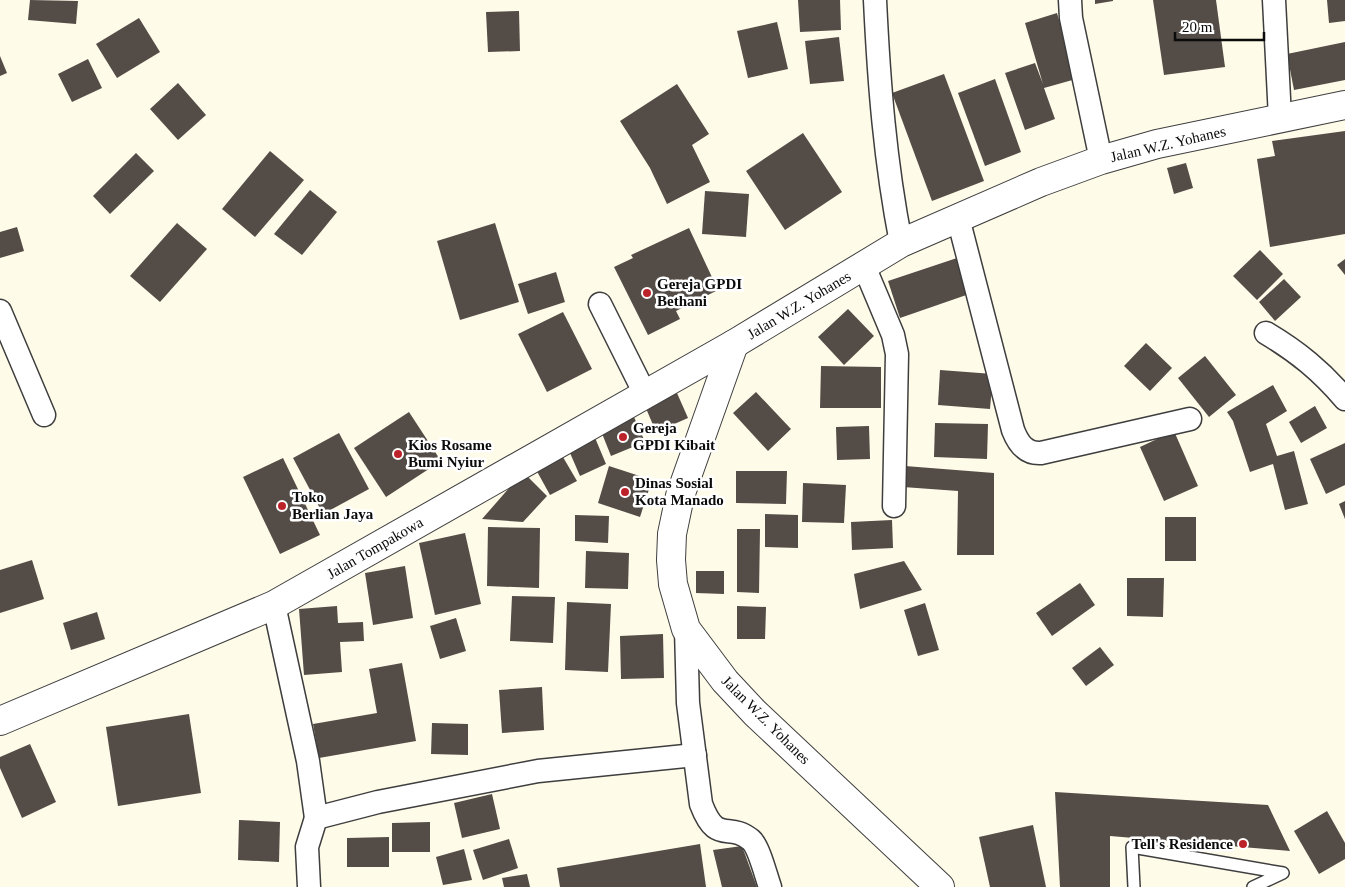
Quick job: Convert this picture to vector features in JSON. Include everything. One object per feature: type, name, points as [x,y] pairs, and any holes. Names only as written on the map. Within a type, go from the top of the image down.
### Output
[{"type":"street","points":[[875,0],[881,105],[892,195],[901,243]]},
{"type":"street","points":[[1070,0],[1071,18],[1101,160]]},
{"type":"street","points":[[1274,0],[1280,118]]},
{"type":"street","name":"Jalan W.Z. Yohanes","points":[[940,887],[917,877],[754,713],[724,681],[686,629],[673,584],[671,560],[672,534],[680,496],[734,344],[901,243],[1041,182],[1101,160],[1157,144],[1345,105]]},
{"type":"street","points":[[958,218],[1013,430],[1021,446],[1029,452],[1041,454],[1190,419]]},
{"type":"street","points":[[864,266],[894,335],[897,354],[894,506]]},
{"type":"street","points":[[600,304],[645,394]]},
{"type":"street","points":[[0,311],[44,415]]},
{"type":"street","points":[[1266,333],[1309,362],[1345,399]]},
{"type":"street","name":"Jalan Tompakowa","points":[[0,721],[274,606],[734,344]]},
{"type":"street","points":[[274,606],[308,761],[316,818],[307,847],[309,887]]},
{"type":"street","points":[[686,629],[688,703],[701,804],[712,825],[721,831],[736,833],[750,840],[755,847],[770,887]]},
{"type":"street","points":[[316,818],[378,802],[538,771],[695,755]]},
{"type":"lane","points":[[1134,887],[1132,847],[1283,872],[1253,887]]},
{"type":"building","points":[[30,0],[78,1],[76,24],[28,20]]},
{"type":"building","points":[[798,0],[840,0],[841,30],[800,32]]},
{"type":"building","points":[[1095,0],[1113,0],[1113,1],[1095,4]]},
{"type":"building","points":[[1153,0],[1216,0],[1225,67],[1164,75]]},
{"type":"building","points":[[1327,0],[1345,0],[1345,21],[1329,23]]},
{"type":"building","points":[[519,11],[520,51],[488,52],[486,12]]},
{"type":"building","points":[[1057,13],[1076,79],[1044,88],[1055,119],[1025,130],[1005,73],[1035,63],[1043,84],[1025,23]]},
{"type":"building","points":[[139,18],[160,52],[117,78],[96,44]]},
{"type":"building","points":[[777,22],[788,69],[748,78],[737,31]]},
{"type":"building","points":[[839,37],[844,81],[810,84],[805,41]]},
{"type":"building","points":[[1345,42],[1345,80],[1294,90],[1287,54]]},
{"type":"building","points":[[0,56],[7,73],[0,76]]},
{"type":"building","points":[[88,59],[102,88],[72,102],[58,74]]},
{"type":"building","points":[[944,74],[984,181],[932,201],[892,93]]},
{"type":"building","points":[[995,79],[1021,152],[985,166],[958,93]]},
{"type":"building","points":[[178,83],[206,115],[178,140],[150,109]]},
{"type":"building","points":[[677,84],[709,134],[692,145],[710,182],[667,204],[650,168],[620,121]]},
{"type":"building","points":[[1345,131],[1345,234],[1270,247],[1257,159],[1275,156],[1272,141]]},
{"type":"building","points":[[803,133],[842,192],[785,230],[746,171]]},
{"type":"building","points":[[270,151],[304,180],[255,237],[222,209]]},
{"type":"building","points":[[136,153],[154,171],[110,214],[93,196]]},
{"type":"building","points":[[1186,163],[1193,188],[1174,194],[1167,168]]},
{"type":"building","points":[[310,190],[337,212],[302,255],[274,234]]},
{"type":"building","points":[[705,191],[749,194],[746,237],[702,234]]},
{"type":"building","points":[[177,223],[207,249],[160,302],[130,276]]},
{"type":"building","points":[[495,223],[519,302],[460,320],[437,241]]},
{"type":"building","points":[[17,227],[24,251],[0,258],[0,232]]},
{"type":"building","points":[[689,228],[718,290],[676,311],[680,319],[648,335],[614,267],[633,258],[631,255]]},
{"type":"building","points":[[1260,250],[1283,274],[1257,300],[1233,276]]},
{"type":"building","points":[[963,256],[975,292],[900,318],[888,281]]},
{"type":"building","points":[[1345,259],[1345,275],[1337,265]]},
{"type":"building","points":[[556,272],[565,302],[528,314],[518,284]]},
{"type":"building","points":[[1284,279],[1301,297],[1275,321],[1259,302]]},
{"type":"building","points":[[848,309],[874,336],[844,365],[818,337]]},
{"type":"building","points":[[563,312],[592,369],[547,392],[518,334]]},
{"type":"building","points":[[1146,343],[1172,368],[1150,391],[1124,366]]},
{"type":"building","points":[[1205,356],[1236,395],[1209,417],[1178,378]]},
{"type":"building","points":[[821,366],[881,367],[881,408],[820,408]]},
{"type":"building","points":[[940,370],[993,374],[990,409],[938,405]]},
{"type":"building","points":[[1273,385],[1287,411],[1266,424],[1277,456],[1294,451],[1308,504],[1285,510],[1273,464],[1250,472],[1233,421],[1227,412]]},
{"type":"building","points":[[756,392],[791,429],[768,451],[733,413]]},
{"type":"building","points":[[677,393],[688,418],[656,432],[645,406]]},
{"type":"building","points":[[1315,406],[1327,428],[1301,443],[1289,422]]},
{"type":"building","name":"Kios Rosame Bumi Nyiur","points":[[409,412],[441,461],[386,497],[354,448]]},
{"type":"building","name":"Gereja GPDI Kibait","points":[[634,417],[645,442],[611,456],[601,431]]},
{"type":"building","points":[[935,423],[988,424],[987,459],[934,457]]},
{"type":"building","points":[[869,426],[870,459],[837,460],[836,427]]},
{"type":"building","points":[[1174,431],[1198,486],[1164,501],[1140,447]]},
{"type":"building","points":[[339,433],[369,489],[323,514],[293,458]]},
{"type":"building","points":[[593,433],[606,464],[580,476],[567,446]]},
{"type":"building","points":[[1345,443],[1345,485],[1326,494],[1310,459]]},
{"type":"building","points":[[560,452],[577,481],[550,495],[534,466]]},
{"type":"building","name":"Toko Berlian Jaya","points":[[283,458],[320,535],[280,554],[243,477]]},
{"type":"building","name":"Dinas Sosial Kota Manado","points":[[609,466],[652,480],[640,517],[598,503]]},
{"type":"building","points":[[905,466],[994,473],[994,555],[957,555],[958,491],[903,487]]},
{"type":"building","points":[[736,471],[787,471],[786,504],[736,503]]},
{"type":"building","points":[[523,472],[547,496],[523,522],[482,519]]},
{"type":"building","points":[[803,483],[846,485],[844,523],[802,522]]},
{"type":"building","points":[[1345,501],[1345,519],[1339,504]]},
{"type":"building","points":[[765,514],[798,515],[798,548],[765,547]]},
{"type":"building","points":[[575,515],[609,516],[608,543],[575,541]]},
{"type":"building","points":[[1165,517],[1196,517],[1196,561],[1165,561]]},
{"type":"building","points":[[892,520],[893,548],[852,550],[851,522]]},
{"type":"building","points":[[488,527],[540,528],[539,588],[487,586]]},
{"type":"building","points":[[737,529],[760,529],[759,593],[737,592]]},
{"type":"building","points":[[465,533],[481,604],[435,615],[419,543]]},
{"type":"building","points":[[586,551],[629,553],[628,589],[585,588]]},
{"type":"building","points":[[32,560],[44,599],[0,613],[0,570]]},
{"type":"building","points":[[904,561],[922,590],[860,609],[854,574]]},
{"type":"building","points":[[405,566],[413,618],[373,625],[365,573]]},
{"type":"building","points":[[696,571],[724,571],[724,594],[696,593]]},
{"type":"building","points":[[1127,578],[1164,578],[1163,617],[1127,616]]},
{"type":"building","points":[[1080,583],[1095,605],[1052,636],[1036,613]]},
{"type":"building","points":[[512,596],[555,597],[553,643],[510,641]]},
{"type":"building","points":[[567,602],[611,604],[608,672],[565,670]]},
{"type":"building","points":[[925,603],[939,650],[918,656],[904,610]]},
{"type":"building","points":[[337,606],[338,623],[363,622],[364,641],[340,642],[342,672],[304,675],[299,609]]},
{"type":"building","points":[[737,606],[766,607],[765,639],[737,639]]},
{"type":"building","points":[[97,612],[105,639],[71,650],[63,623]]},
{"type":"building","points":[[456,618],[466,651],[440,659],[430,626]]},
{"type":"building","points":[[663,634],[664,678],[621,679],[620,636]]},
{"type":"building","points":[[1100,647],[1114,665],[1086,686],[1072,668]]},
{"type":"building","points":[[402,663],[416,741],[319,758],[313,724],[377,713],[369,669]]},
{"type":"building","points":[[542,687],[544,730],[502,733],[499,690]]},
{"type":"building","points":[[189,714],[201,793],[118,806],[106,727]]},
{"type":"building","points":[[432,723],[468,724],[468,755],[431,754]]},
{"type":"building","points":[[30,744],[56,802],[22,818],[0,768],[0,757]]},
{"type":"building","name":"Tell's Residence","points":[[1055,792],[1268,805],[1290,851],[1110,836],[1110,887],[1060,887]]},
{"type":"building","points":[[492,794],[500,829],[462,838],[454,803]]},
{"type":"building","points":[[1327,811],[1345,843],[1345,859],[1319,874],[1294,831]]},
{"type":"building","points":[[239,820],[280,822],[279,862],[238,860]]},
{"type":"building","points":[[430,822],[430,852],[392,852],[392,823]]},
{"type":"building","points":[[1033,825],[1046,887],[990,887],[979,837]]},
{"type":"building","points":[[389,837],[389,867],[347,867],[347,838]]},
{"type":"building","points":[[509,839],[518,868],[483,880],[473,850]]},
{"type":"building","points":[[700,844],[706,887],[560,887],[557,868]]},
{"type":"building","points":[[742,846],[757,887],[722,887],[713,850]]},
{"type":"building","points":[[464,849],[472,880],[443,885],[436,857]]},
{"type":"building","points":[[527,874],[530,887],[504,887],[502,878]]},
{"type":"place","name":"Gereja GPDI Bethani","points":[[647,293]]},
{"type":"place","name":"Gereja GPDI Kibait","points":[[623,437]]},
{"type":"place","name":"Kios Rosame Bumi Nyiur","points":[[398,454]]},
{"type":"place","name":"Dinas Sosial Kota Manado","points":[[625,492]]},
{"type":"place","name":"Toko Berlian Jaya","points":[[282,506]]},
{"type":"place","name":"Tell's Residence","points":[[1243,844]]}]
